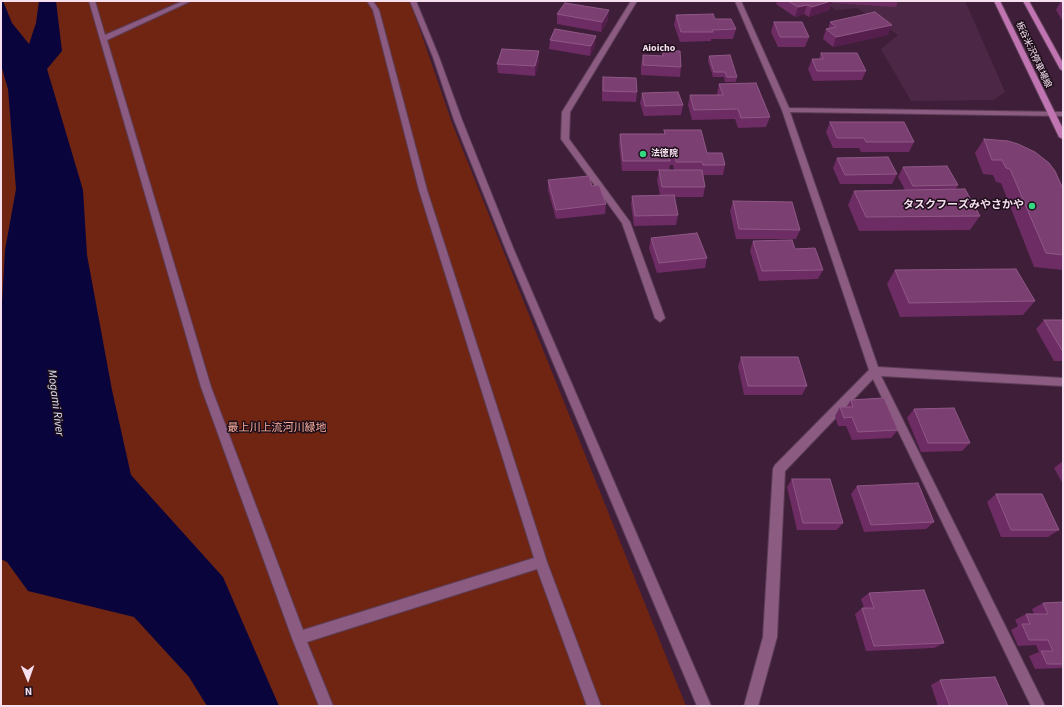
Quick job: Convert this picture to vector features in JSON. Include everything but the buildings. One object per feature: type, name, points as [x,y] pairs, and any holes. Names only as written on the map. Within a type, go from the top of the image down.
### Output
[{"type":"main road","name":"板谷米沢停車場線","points":[[997,1],[1050,113],[1063,137]]},
{"type":"main road","name":"板谷米沢停車場線","points":[[1026,1],[1063,69]]},
{"type":"street","points":[[92,1],[206,387],[299,638],[326,706]]},
{"type":"street","points":[[104,39],[188,1]]},
{"type":"street","points":[[370,1],[376,10],[424,190],[541,562],[594,706]]},
{"type":"street","points":[[413,1],[436,57],[458,120],[510,250],[704,706]]},
{"type":"street","points":[[634,1],[566,112],[565,139],[626,222],[660,318]]},
{"type":"street","points":[[738,1],[786,110],[874,371],[1038,706]]},
{"type":"street","points":[[786,110],[1063,114]]},
{"type":"street","points":[[751,706],[770,637],[779,469],[874,371],[1063,382]]},
{"type":"street","points":[[299,638],[541,562]]},
{"type":"shaded area","points":[[823,1],[965,1],[1005,92],[994,100],[911,101],[881,49],[898,35],[857,8],[836,10]]},
{"type":"green space","name":"最上川上流河川緑地","points":[[1,1],[410,1],[452,123],[686,706],[1,706]]},
{"type":"water","name":"Mogami River","points":[[1,1],[3,1],[12,23],[29,44],[36,23],[39,1],[56,1],[62,51],[47,69],[83,190],[87,255],[112,390],[131,475],[223,577],[279,706],[207,706],[189,677],[134,617],[28,591],[7,562],[1,559],[1,321],[5,250],[16,189],[8,89],[1,65]]},
{"type":"place","name":"法徳院","points":[[643,154]]},
{"type":"place","name":"タスクフーズみやさかや","points":[[1032,206]]},
{"type":"district","name":"Aioicho","points":[[659,49]]}]
